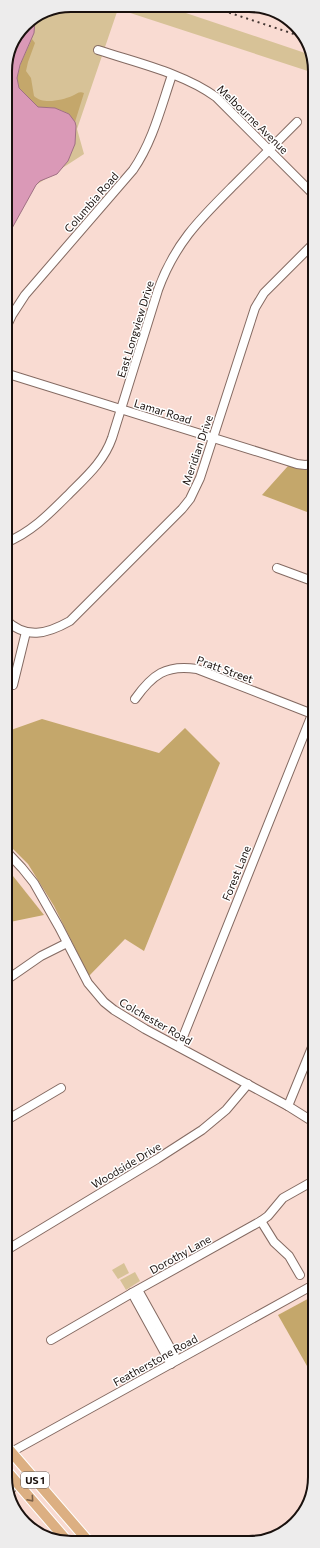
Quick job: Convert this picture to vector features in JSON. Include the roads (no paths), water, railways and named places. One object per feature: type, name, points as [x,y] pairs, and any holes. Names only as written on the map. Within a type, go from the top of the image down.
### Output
[{"type":"main road","name":"US 1","points":[[12,1457],[84,1536]]},
{"type":"main road","name":"US 1","points":[[12,1477],[62,1535]]},
{"type":"street","name":"Melbourne Avenue","points":[[98,50],[193,82],[216,96],[308,189]]},
{"type":"street","name":"Columbia Road","points":[[12,315],[25,295],[133,170],[141,158],[152,136],[172,75]]},
{"type":"street","name":"East Longview Drive","points":[[12,540],[24,534],[45,519],[102,459],[109,447],[158,290],[175,252],[197,223],[297,122]]},
{"type":"street","name":"Meridian Drive","points":[[26,632],[41,633],[49,631],[70,621],[182,509],[190,499],[198,484],[257,303],[271,286],[308,248]]},
{"type":"street","name":"Lamar Road","points":[[12,375],[297,464],[308,465]]},
{"type":"street","points":[[277,568],[308,579]]},
{"type":"street","points":[[12,624],[26,632],[13,685]]},
{"type":"street","name":"Pratt Street","points":[[136,699],[145,685],[155,676],[171,669],[189,667],[308,710]]},
{"type":"street","name":"Forest Lane","points":[[179,1047],[308,727]]},
{"type":"street","name":"Colchester Road","points":[[12,857],[34,883],[88,983],[104,1002],[114,1010],[288,1106],[308,1119]]},
{"type":"street","points":[[12,977],[41,956],[67,943]]},
{"type":"street","points":[[288,1106],[308,1057]]},
{"type":"street","name":"Woodside Drive","points":[[12,1247],[202,1130],[226,1110],[248,1084]]},
{"type":"street","points":[[12,1118],[61,1088]]},
{"type":"street","name":"Dorothy Lane","points":[[50,1340],[261,1221],[268,1216],[283,1198],[308,1184]]},
{"type":"street","points":[[261,1221],[275,1243],[289,1256],[300,1275]]},
{"type":"street","name":"Featherstone Road","points":[[12,1448],[174,1362],[308,1288]]},
{"type":"street","points":[[135,1291],[174,1362]]},
{"type":"street","points":[[13,1487],[17,1483]]},
{"type":"railway","points":[[227,12],[295,34]]}]
